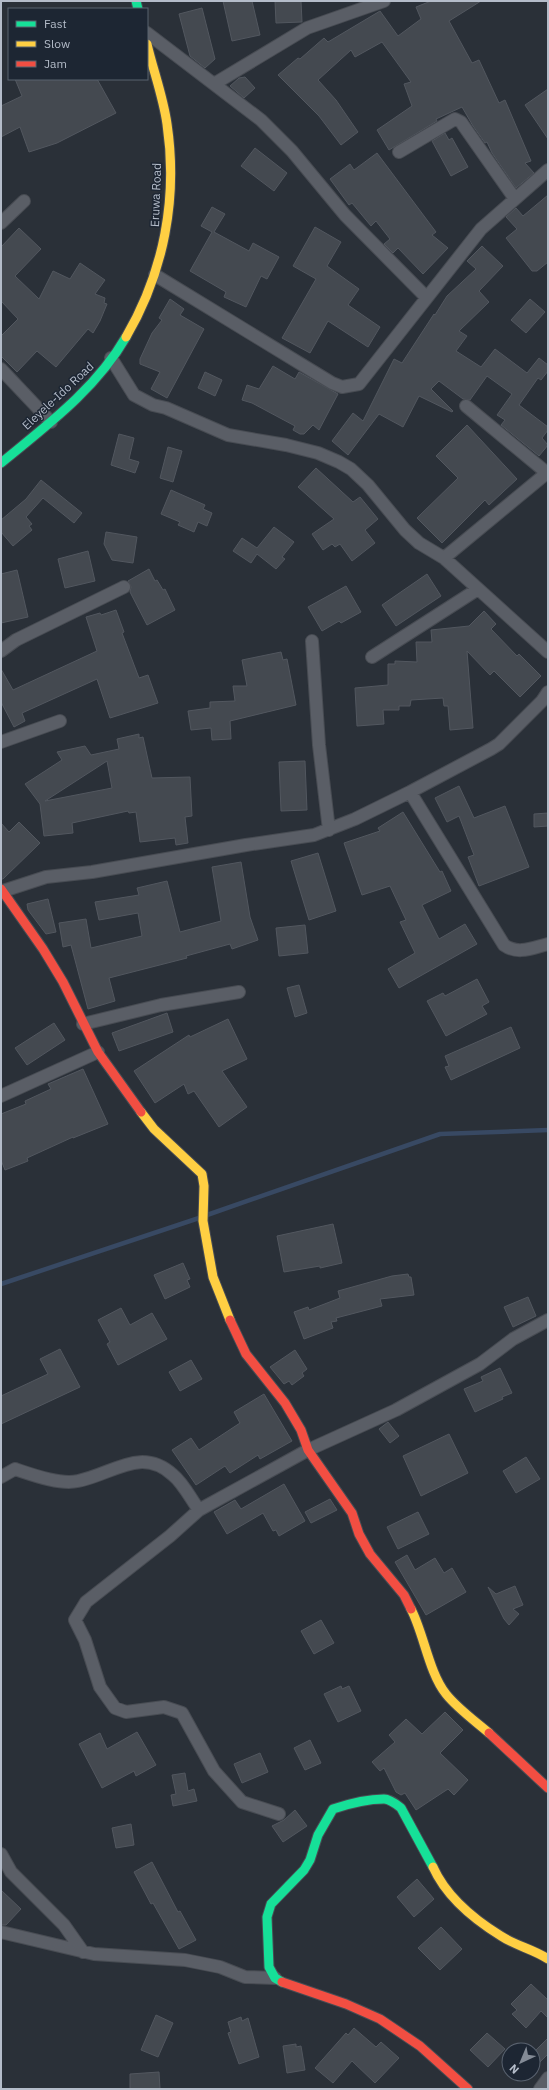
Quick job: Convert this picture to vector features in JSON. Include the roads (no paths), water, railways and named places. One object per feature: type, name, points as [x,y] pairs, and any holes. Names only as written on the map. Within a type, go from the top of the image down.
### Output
[{"type":"street","points":[[214,84],[307,28],[384,1]]},
{"type":"street","points":[[148,34],[261,120],[292,151],[345,215],[426,296]]},
{"type":"street","name":"Eruwa Road","points":[[124,340],[142,308],[155,275],[167,232],[170,183],[167,124],[148,48]]},
{"type":"street","points":[[399,152],[455,119],[461,122],[515,199]]},
{"type":"street","points":[[155,275],[332,383],[342,387],[359,384],[426,296],[481,229],[548,170]]},
{"type":"street","points":[[1,223],[24,201]]},
{"type":"street","name":"Eleyele-Ido Road","points":[[1,463],[51,422],[97,376],[124,340]]},
{"type":"street","points":[[111,358],[134,395],[153,405],[166,408],[228,435],[286,445],[318,453],[351,469],[368,485],[405,530],[419,543],[444,558],[548,652]]},
{"type":"street","points":[[1,369],[51,422]]},
{"type":"street","points":[[444,558],[547,473],[466,406]]},
{"type":"street","points":[[1,651],[16,640],[124,587]]},
{"type":"street","points":[[372,657],[478,589]]},
{"type":"street","points":[[312,641],[319,745],[329,830]]},
{"type":"street","points":[[548,692],[542,701],[500,744],[410,792],[329,830],[314,835],[246,845],[92,872],[46,877],[2,890],[59,975],[98,1052],[137,1108],[154,1130],[202,1174],[204,1186],[203,1221],[206,1242],[213,1277],[221,1302],[246,1354],[285,1403],[301,1430],[308,1450],[352,1513],[359,1534],[370,1554],[404,1595],[418,1622],[438,1681],[446,1694],[548,1788]]},
{"type":"street","points":[[1,742],[60,721]]},
{"type":"street","points":[[410,792],[504,945],[519,952],[548,944]]},
{"type":"street","points":[[83,1024],[161,1005],[239,992]]},
{"type":"street","points":[[1,1096],[98,1052]]},
{"type":"street","points":[[279,1814],[242,1802],[214,1771],[182,1713],[164,1707],[126,1712],[115,1708],[100,1687],[85,1640],[76,1620],[86,1602],[170,1536],[199,1510],[308,1450],[396,1410],[480,1364],[514,1339],[548,1320]]},
{"type":"street","points":[[1,1477],[15,1469],[46,1479],[77,1481],[144,1461],[154,1462],[174,1475],[199,1510]]},
{"type":"street","points":[[275,1978],[269,1967],[268,1917],[271,1904],[304,1870],[310,1860],[318,1835],[328,1815],[333,1809],[347,1804],[385,1799],[393,1802],[401,1808],[427,1853],[437,1876],[450,1894],[462,1906],[502,1937],[536,1951],[548,1959]]},
{"type":"street","points":[[1,1854],[11,1872],[64,1925],[83,1952]]},
{"type":"street","points":[[1,1932],[94,1954],[185,1960],[220,1967],[245,1977],[275,1978],[285,1984],[366,2012],[389,2025],[422,2049],[468,2089]]},
{"type":"street","points":[[540,2089],[548,2078]]},
{"type":"waterway","points":[[207,1215],[440,1134],[548,1130]]},
{"type":"waterway","points":[[1,1284],[199,1218]]}]
